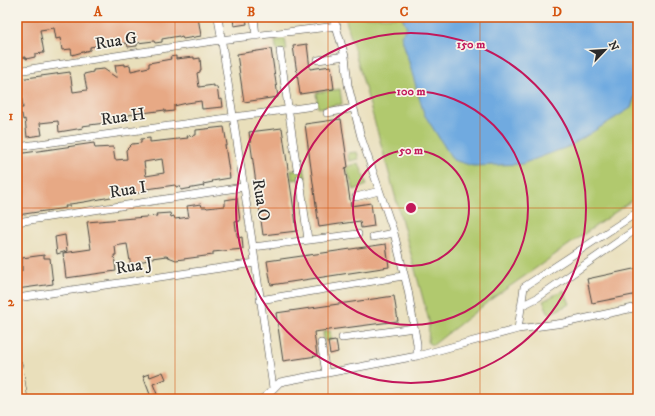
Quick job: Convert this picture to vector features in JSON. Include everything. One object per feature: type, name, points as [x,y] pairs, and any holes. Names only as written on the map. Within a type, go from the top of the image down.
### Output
[{"type":"main road","points":[[17,366],[22,399]]},
{"type":"street","name":"Rua O","points":[[218,17],[220,40],[253,247],[273,388]]},
{"type":"street","points":[[254,17],[256,36]]},
{"type":"street","points":[[333,17],[345,56],[348,85],[361,136],[394,234],[403,276],[408,290],[417,344],[417,356]]},
{"type":"street","name":"Rua G","points":[[17,71],[220,40],[337,26]]},
{"type":"street","points":[[280,51],[298,169]]},
{"type":"street","points":[[318,60],[345,56]]},
{"type":"street","name":"Rua H","points":[[17,147],[314,106]]},
{"type":"street","points":[[327,114],[354,108]]},
{"type":"street","points":[[300,179],[308,240]]},
{"type":"street","name":"Rua I","points":[[17,222],[243,187]]},
{"type":"street","points":[[356,197],[379,191]]},
{"type":"street","points":[[518,330],[524,287],[638,212]]},
{"type":"street","points":[[521,306],[537,298],[638,228]]},
{"type":"street","points":[[253,247],[358,234]]},
{"type":"street","points":[[373,237],[394,234]]},
{"type":"street","name":"Rua J","points":[[17,298],[255,263]]},
{"type":"street","points":[[260,300],[403,276]]},
{"type":"street","points":[[261,399],[280,382],[417,356],[518,330],[564,323],[638,307]]},
{"type":"street","points":[[342,338],[414,328]]},
{"type":"street","points":[[321,343],[326,373]]},
{"type":"green space","points":[[345,17],[402,17],[407,27],[631,108],[638,87],[638,196],[493,298],[433,345],[428,343],[429,321]]},
{"type":"green space","points":[[285,39],[287,50],[277,52],[275,41]]},
{"type":"green space","points":[[340,89],[342,104],[318,108],[316,93]]},
{"type":"green space","points":[[357,152],[359,159],[349,161],[348,153]]},
{"type":"green space","points":[[359,163],[367,185],[354,190],[346,167]]},
{"type":"green space","points":[[304,168],[306,178],[292,180],[291,170]]},
{"type":"green space","points":[[564,290],[570,304],[549,314],[543,301]]},
{"type":"green space","points":[[330,331],[331,340],[324,341],[323,332]]},
{"type":"water","points":[[402,17],[638,17],[638,87],[631,108],[570,146],[522,164],[473,166],[453,160],[424,114],[401,35],[407,27]]},
{"type":"building","points":[[17,17],[198,17],[201,36],[183,39],[182,37],[179,38],[179,36],[162,39],[162,42],[155,43],[154,41],[137,43],[137,46],[128,47],[127,43],[108,44],[90,47],[90,50],[72,55],[71,49],[62,50],[60,38],[56,39],[54,28],[40,30],[44,53],[35,54],[35,57],[26,59],[26,57],[17,58]]},
{"type":"building","points":[[235,17],[246,17],[247,24],[234,26],[233,19],[235,19]]},
{"type":"building","points":[[307,44],[310,69],[331,66],[334,89],[300,94],[293,46]]},
{"type":"building","points":[[271,49],[278,97],[244,102],[237,54]]},
{"type":"building","points":[[176,56],[176,59],[194,57],[194,59],[200,58],[201,70],[197,73],[199,87],[214,85],[214,87],[217,87],[219,100],[222,99],[223,107],[202,109],[201,101],[187,103],[174,106],[174,111],[165,112],[165,110],[128,115],[128,117],[108,120],[109,121],[105,123],[82,126],[83,128],[59,132],[58,121],[40,123],[42,135],[27,137],[25,119],[23,120],[19,108],[23,108],[21,93],[17,94],[17,82],[19,82],[19,79],[70,72],[73,92],[87,90],[84,74],[93,72],[93,70],[104,69],[117,78],[115,65],[130,65],[131,71],[149,67],[149,63],[171,59],[170,57]]},
{"type":"building","points":[[341,119],[348,167],[345,168],[351,206],[371,203],[374,226],[361,228],[360,221],[319,227],[305,124]]},
{"type":"building","points":[[224,127],[230,178],[212,181],[213,182],[203,184],[204,186],[181,190],[180,186],[176,187],[175,185],[147,189],[148,191],[130,195],[120,196],[120,193],[111,197],[70,204],[70,206],[65,206],[66,208],[17,215],[17,154],[94,143],[95,148],[113,147],[115,160],[127,159],[126,150],[132,144],[141,143],[141,139],[150,138],[150,142],[188,138],[187,136],[196,135],[196,130]],"holes":[[[162,159],[164,173],[146,176],[144,162]]]},
{"type":"building","points":[[282,128],[297,231],[263,235],[249,132]]},
{"type":"building","points":[[237,198],[240,221],[235,222],[238,238],[242,237],[243,249],[213,252],[213,255],[176,260],[166,256],[152,258],[139,262],[140,266],[131,267],[127,244],[115,246],[116,255],[114,255],[116,271],[66,278],[63,253],[91,249],[87,222],[157,216],[156,214],[170,213],[171,217],[174,216],[175,219],[189,217],[187,206],[201,204],[202,207],[207,208],[225,206],[225,200]]},
{"type":"building","points":[[65,235],[67,251],[57,254],[55,237]]},
{"type":"building","points":[[386,244],[389,267],[271,285],[267,261]]},
{"type":"building","points":[[44,255],[44,258],[50,258],[53,284],[17,289],[17,271],[22,271],[22,258]]},
{"type":"building","points":[[638,268],[638,294],[592,303],[587,279]]},
{"type":"building","points":[[394,296],[398,321],[314,332],[317,356],[283,361],[276,313]]},
{"type":"building","points":[[336,341],[338,352],[330,354],[328,342]]},
{"type":"building","points":[[163,372],[166,379],[153,384],[157,394],[151,397],[143,376],[149,374],[150,377]]}]
